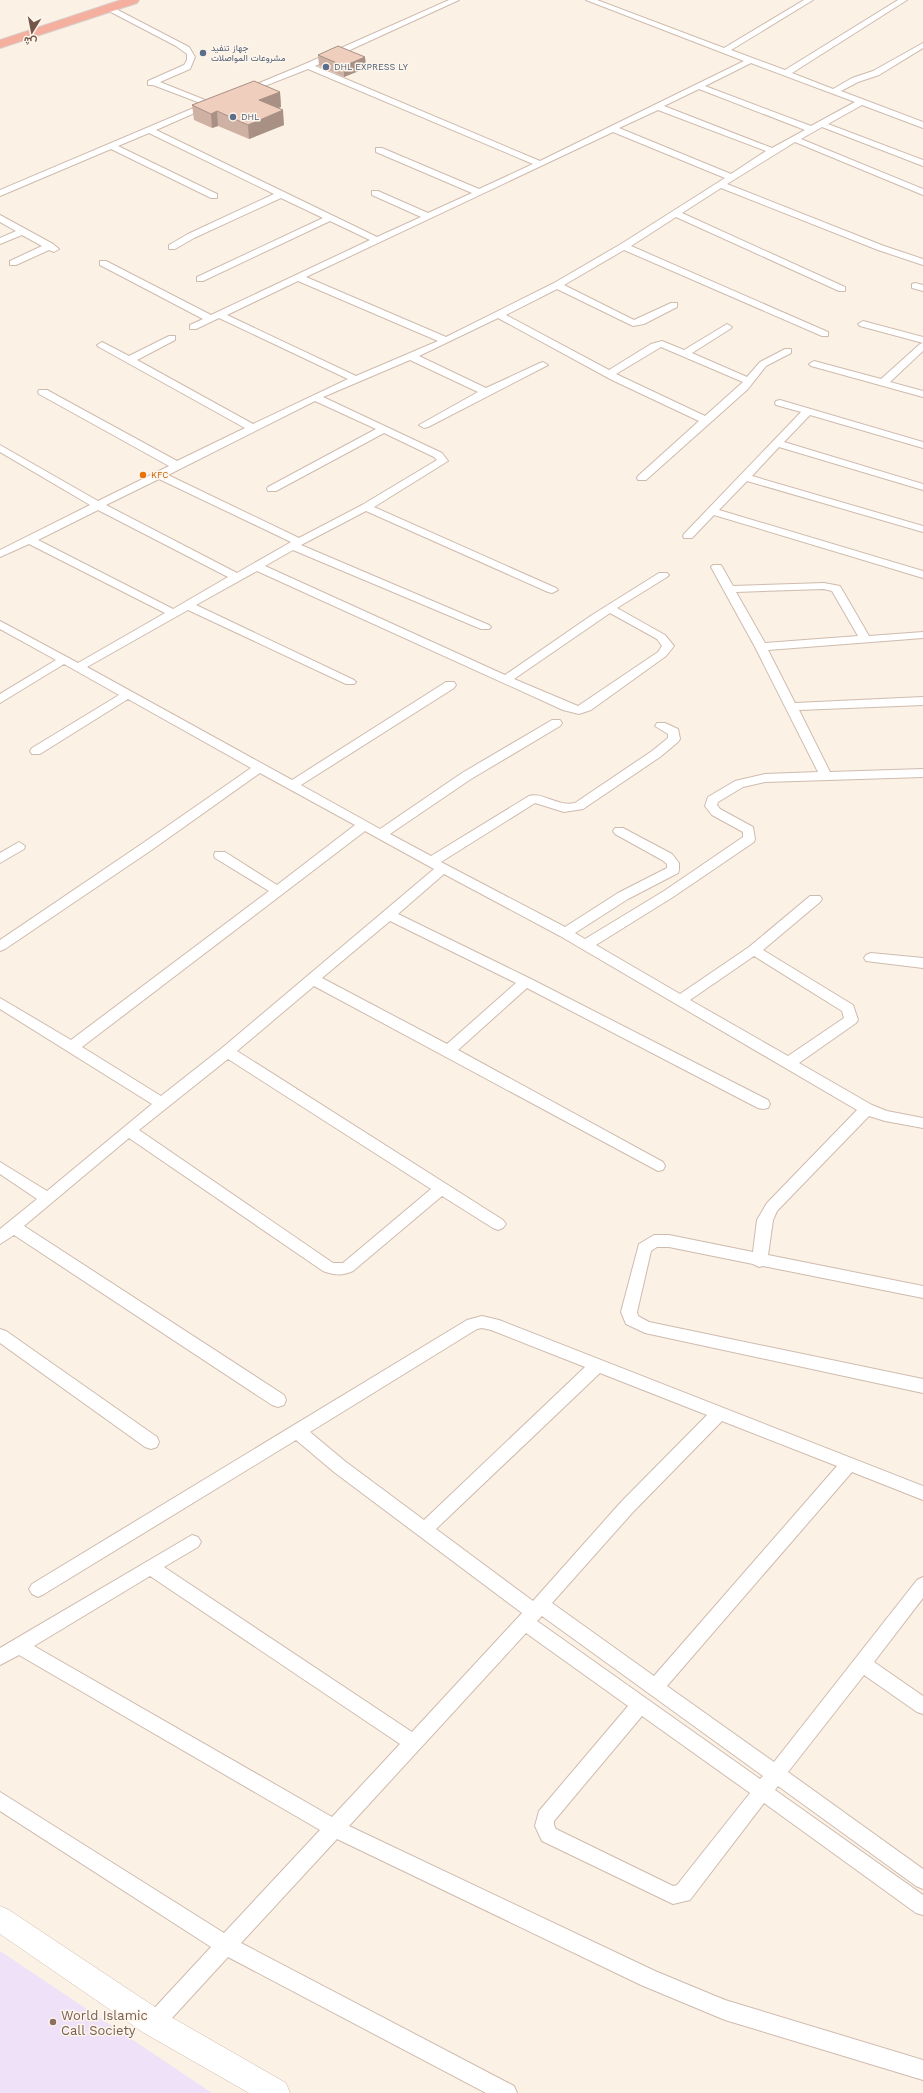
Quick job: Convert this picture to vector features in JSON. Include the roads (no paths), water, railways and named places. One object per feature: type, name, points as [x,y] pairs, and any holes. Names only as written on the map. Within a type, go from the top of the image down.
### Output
[{"type":"highway","points":[[0,34],[108,4],[133,0]]},
{"type":"highway","points":[[0,44],[108,4]]},
{"type":"street","points":[[233,95],[308,66],[455,0]]},
{"type":"street","points":[[590,0],[923,126]]},
{"type":"street","points":[[724,51],[809,0]]},
{"type":"street","points":[[785,74],[903,0]]},
{"type":"street","points":[[0,193],[215,102],[152,83],[187,67],[191,63],[192,57],[188,50],[179,44],[108,4]]},
{"type":"street","points":[[833,92],[855,80],[876,73],[923,45]]},
{"type":"street","points":[[193,327],[213,316],[540,164],[750,61]]},
{"type":"street","points":[[308,66],[540,164]]},
{"type":"street","points":[[697,86],[811,129]]},
{"type":"street","points":[[0,554],[99,506],[315,397],[446,341],[557,285],[624,246],[773,151],[861,102]]},
{"type":"street","points":[[656,106],[773,151]]},
{"type":"street","points":[[914,122],[923,115]]},
{"type":"street","points":[[821,124],[923,163]]},
{"type":"street","points":[[611,128],[732,178]]},
{"type":"street","points":[[149,130],[376,240]]},
{"type":"street","points":[[794,139],[923,192]]},
{"type":"street","points":[[111,146],[214,196]]},
{"type":"street","points":[[379,150],[478,192]]},
{"type":"street","points":[[721,185],[881,248],[923,262]]},
{"type":"street","points":[[375,193],[427,216]]},
{"type":"street","points":[[172,247],[191,236],[282,194]]},
{"type":"street","points":[[675,213],[842,289]]},
{"type":"street","points":[[0,218],[52,248],[13,263]]},
{"type":"street","points":[[200,279],[329,218]]},
{"type":"street","points":[[0,241],[23,231]]},
{"type":"street","points":[[624,246],[825,334]]},
{"type":"street","points":[[102,263],[213,316],[355,380]]},
{"type":"street","points":[[297,277],[446,341]]},
{"type":"street","points":[[557,285],[633,323],[640,322],[674,305]]},
{"type":"street","points":[[499,315],[651,396],[706,421]]},
{"type":"street","points":[[863,324],[923,340]]},
{"type":"street","points":[[685,353],[727,327]]},
{"type":"street","points":[[129,360],[172,338]]},
{"type":"street","points":[[609,374],[654,346],[662,344],[748,381]]},
{"type":"street","points":[[102,345],[253,428]]},
{"type":"street","points":[[883,382],[923,346]]},
{"type":"street","points":[[642,478],[706,421],[764,364],[788,351]]},
{"type":"street","points":[[410,356],[486,392]]},
{"type":"street","points":[[814,364],[923,394]]},
{"type":"street","points":[[424,426],[486,392],[543,365]]},
{"type":"street","points":[[43,392],[178,466]]},
{"type":"street","points":[[79,667],[236,577],[366,507],[443,461],[438,455],[315,397]]},
{"type":"street","points":[[780,403],[923,445]]},
{"type":"street","points":[[688,536],[808,411]]},
{"type":"street","points":[[272,488],[384,429]]},
{"type":"street","points":[[777,443],[923,487]]},
{"type":"street","points":[[0,448],[99,506],[236,577]]},
{"type":"street","points":[[160,475],[296,544],[485,627]]},
{"type":"street","points":[[745,477],[923,529]]},
{"type":"street","points":[[366,507],[552,590]]},
{"type":"street","points":[[712,511],[923,575]]},
{"type":"street","points":[[30,540],[173,613]]},
{"type":"street","points":[[256,566],[567,708],[579,710],[588,707],[662,654],[668,646],[662,637],[610,609]]},
{"type":"street","points":[[718,567],[761,647],[826,776]]},
{"type":"street","points":[[505,680],[662,575]]},
{"type":"street","points":[[730,589],[824,586],[836,588],[865,638]]},
{"type":"street","points":[[187,605],[350,682]]},
{"type":"street","points":[[0,624],[380,834],[564,933],[866,1109],[885,1116],[923,1123]]},
{"type":"street","points":[[761,647],[865,638],[923,635]]},
{"type":"street","points":[[0,699],[65,659]]},
{"type":"street","points":[[292,785],[450,685]]},
{"type":"street","points":[[36,751],[128,694]]},
{"type":"street","points":[[791,707],[923,701]]},
{"type":"street","points":[[380,834],[432,796],[556,723]]},
{"type":"street","points":[[0,1238],[48,1200],[129,1130],[226,1052],[389,915],[437,865],[533,799],[543,800],[556,808],[566,810],[579,806],[656,754],[674,739],[674,732],[661,726]]},
{"type":"street","points":[[0,946],[148,846],[260,767]]},
{"type":"street","points":[[585,945],[622,925],[669,892],[706,870],[749,839],[748,830],[716,812],[711,806],[712,800],[739,784],[764,778],[923,774]]},
{"type":"street","points":[[71,1048],[364,825]]},
{"type":"street","points":[[564,933],[623,896],[673,870],[674,863],[619,831]]},
{"type":"street","points":[[0,859],[18,846]]},
{"type":"street","points":[[220,855],[278,891]]},
{"type":"street","points":[[680,1000],[754,950],[815,899]]},
{"type":"street","points":[[389,915],[526,982],[763,1104]]},
{"type":"street","points":[[754,950],[848,1008],[851,1020],[788,1063]]},
{"type":"street","points":[[871,958],[923,963]]},
{"type":"street","points":[[312,979],[448,1051],[658,1166]]},
{"type":"street","points":[[448,1051],[526,982]]},
{"type":"street","points":[[0,1003],[162,1103]]},
{"type":"street","points":[[226,1052],[440,1189],[498,1224]]},
{"type":"street","points":[[759,1261],[765,1220],[772,1207],[866,1109]]},
{"type":"street","points":[[129,1130],[286,1236],[328,1267],[336,1270],[342,1270],[348,1267],[440,1189]]},
{"type":"street","points":[[0,1167],[48,1200]]},
{"type":"street","points":[[14,1227],[278,1400]]},
{"type":"street","points":[[923,1292],[759,1261],[668,1241],[654,1241],[644,1248],[629,1312],[632,1320],[645,1327],[923,1386]]},
{"type":"street","points":[[38,1588],[473,1324],[482,1322],[493,1324],[923,1493]]},
{"type":"street","points":[[0,1335],[151,1442]]},
{"type":"street","points":[[425,1529],[598,1365]]},
{"type":"street","points":[[154,2023],[333,1828],[534,1613],[627,1508],[720,1413]]},
{"type":"street","points":[[297,1431],[340,1466],[534,1613],[640,1705],[923,1906]]},
{"type":"street","points":[[655,1687],[849,1464]]},
{"type":"street","points":[[0,1658],[192,1542]]},
{"type":"street","points":[[150,1567],[413,1742]]},
{"type":"street","points":[[640,1705],[546,1817],[544,1826],[549,1835],[663,1891],[673,1894],[683,1893],[923,1585]]},
{"type":"street","points":[[534,1613],[655,1687],[923,1880]]},
{"type":"street","points":[[19,1646],[333,1828],[648,1978],[725,2010],[923,2070]]},
{"type":"street","points":[[862,1664],[923,1706]]},
{"type":"street","points":[[0,1801],[226,1945],[507,2093]]},
{"type":"street","points":[[0,1919],[154,2023],[276,2093]]},
{"type":"place","name":"جهاز تنفيد مشروعات المواصلات","points":[[203,53]]},
{"type":"place","name":"DHL EXPRESS LY","points":[[326,67]]},
{"type":"place","name":"DHL","points":[[233,117]]},
{"type":"place","name":"KFC","points":[[143,475]]},
{"type":"place","name":"World Islamic Call Society","points":[[53,2022]]}]
